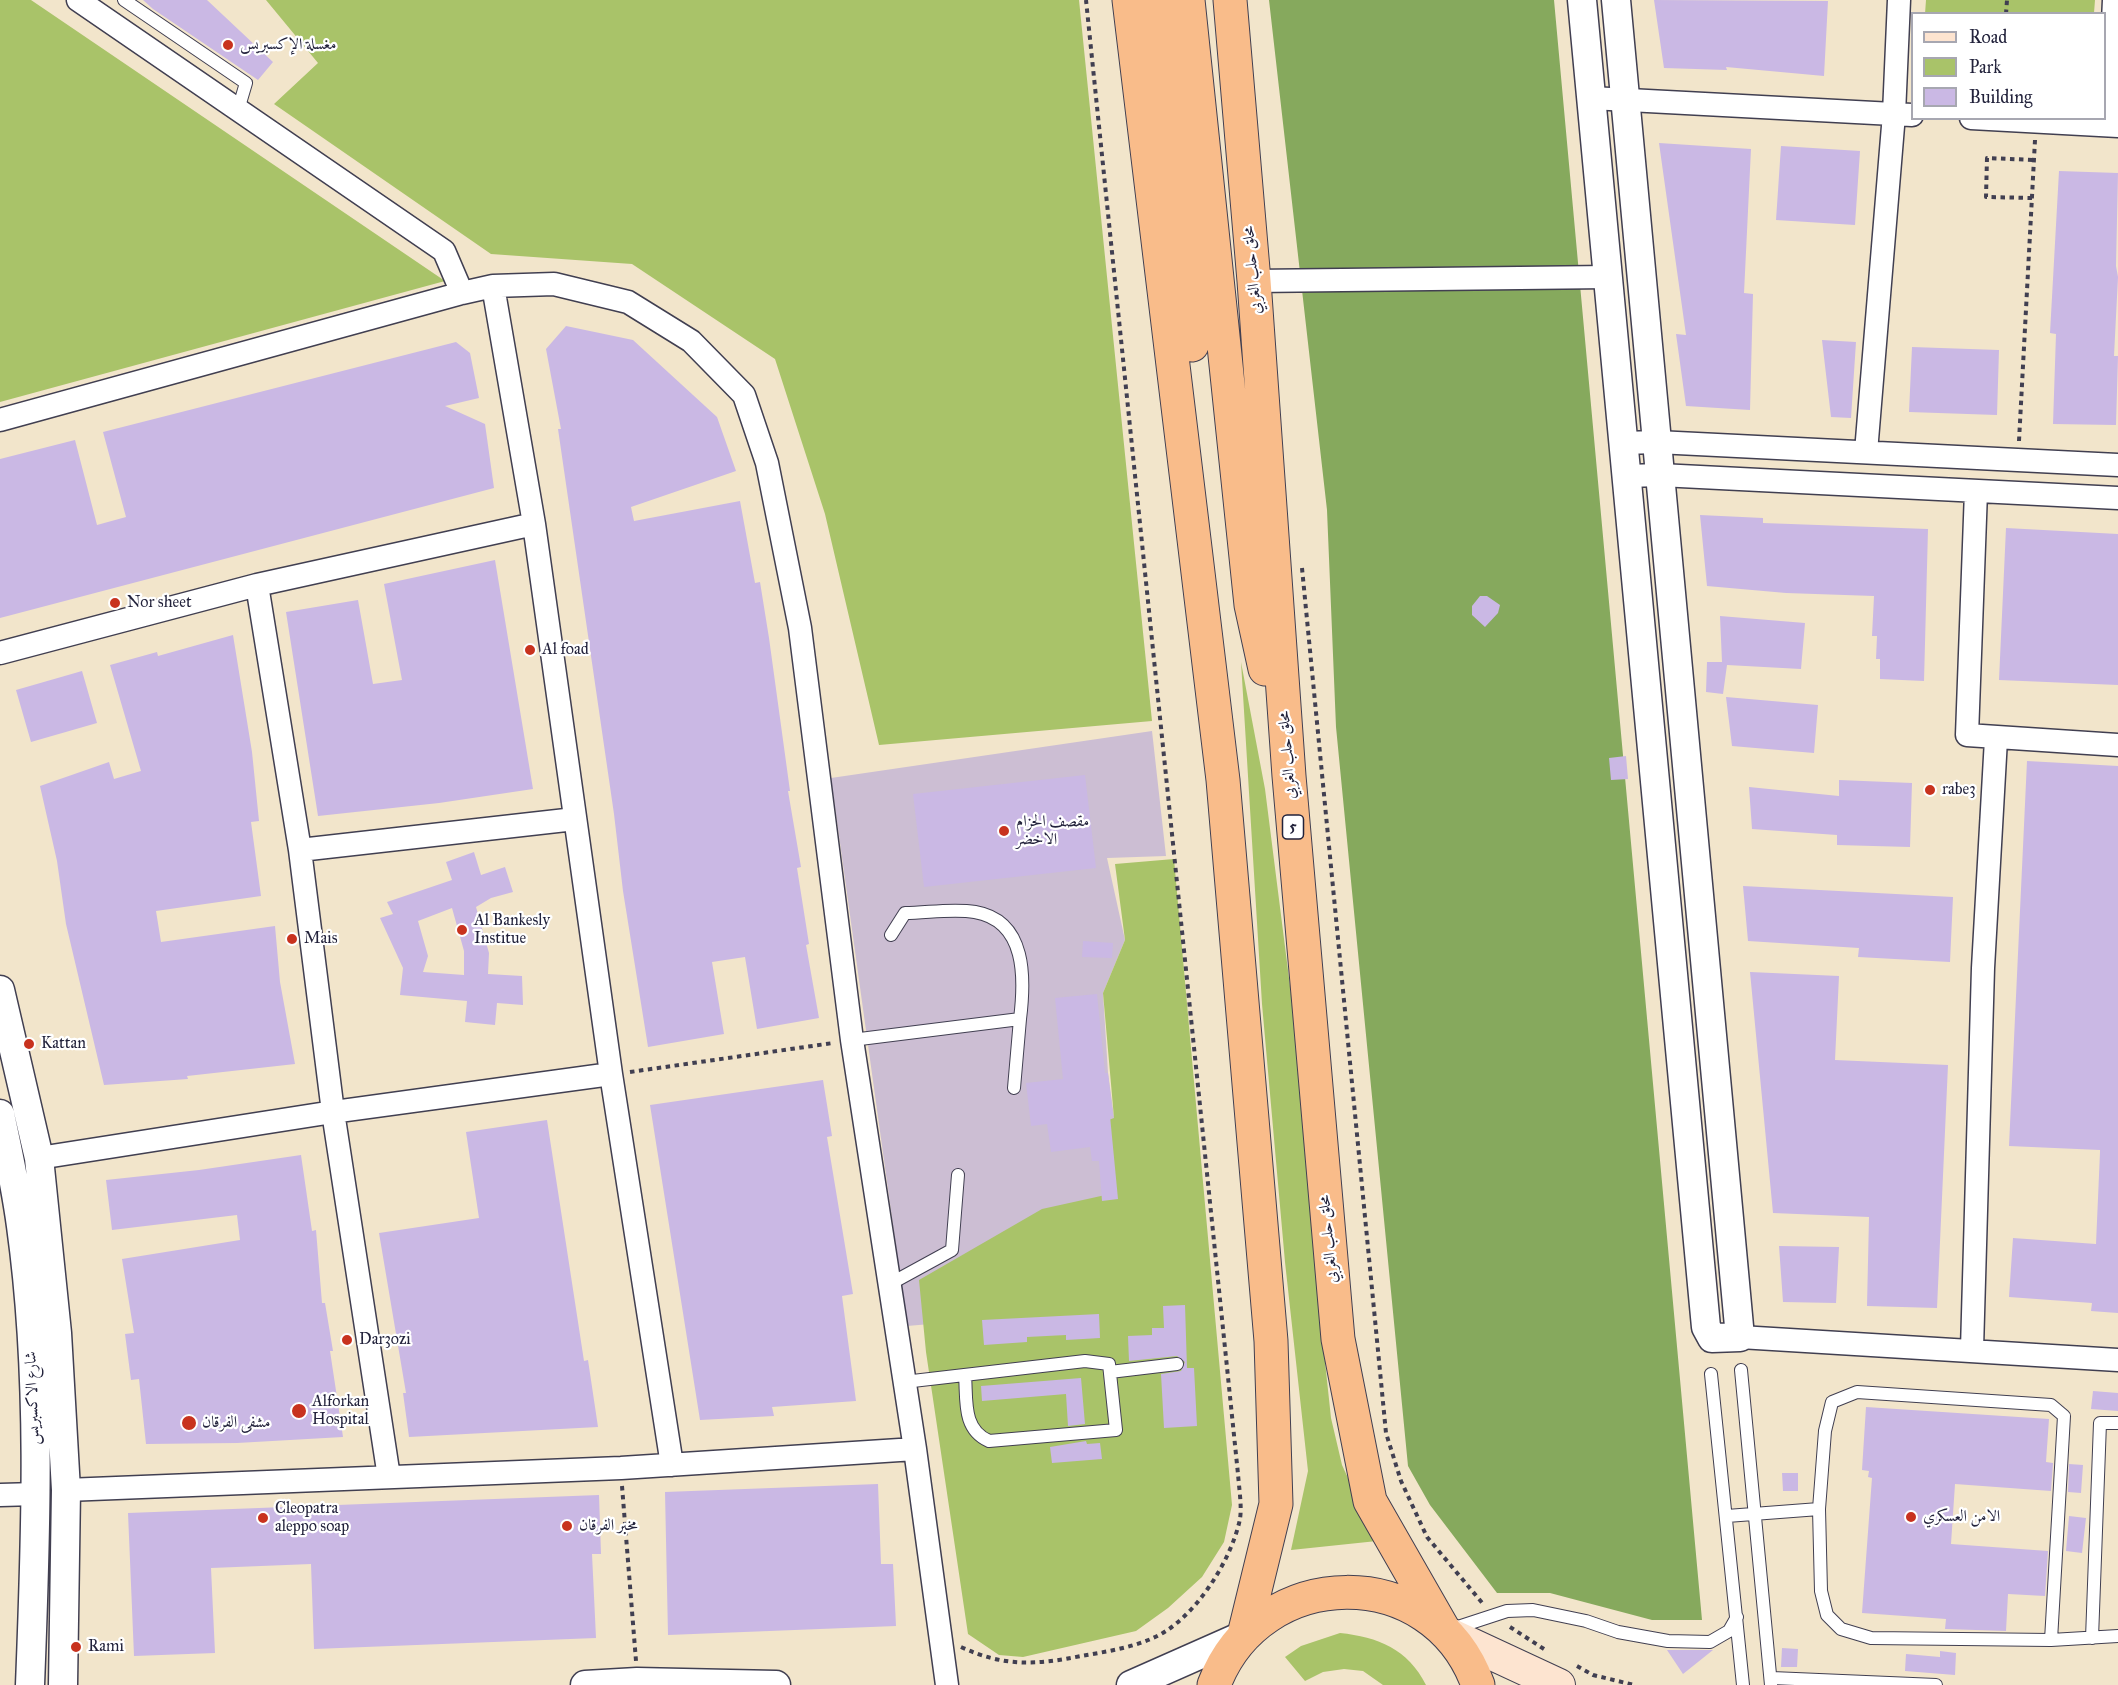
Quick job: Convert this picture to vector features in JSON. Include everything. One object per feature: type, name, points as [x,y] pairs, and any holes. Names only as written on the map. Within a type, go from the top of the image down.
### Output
[{"type":"highway","points":[[1129,0],[1223,780],[1271,1341],[1276,1504],[1244,1635]]},
{"type":"highway","points":[[1160,0],[1216,604],[1223,780]]},
{"type":"highway","points":[[1188,0],[1251,605],[1289,776]]},
{"type":"highway","name":"محلق حلب الغربي","points":[[1230,0],[1254,281],[1289,776],[1338,1339],[1370,1501],[1444,1632]]},
{"type":"highway","points":[[1214,1685],[1226,1658],[1244,1635],[1265,1617],[1289,1604],[1315,1595],[1343,1592],[1371,1594],[1398,1602],[1423,1614],[1461,1651],[1478,1685]]},
{"type":"main road","points":[[1444,1632],[1566,1675]]},
{"type":"street","points":[[78,0],[444,251],[462,292]]},
{"type":"street","points":[[1582,0],[1706,1327],[1712,1338],[1740,1337],[1972,1349],[2118,1360]]},
{"type":"street","points":[[1616,0],[1740,1337]]},
{"type":"street","points":[[1866,452],[1903,115],[1899,0]]},
{"type":"street","points":[[2004,120],[2113,126],[2114,0]]},
{"type":"street","points":[[1591,98],[1903,115]]},
{"type":"street","points":[[1254,281],[1608,277]]},
{"type":"street","points":[[0,420],[462,292],[493,286],[554,284],[628,302],[691,341],[744,395],[767,463],[800,628],[852,1040],[915,1449],[947,1685]]},
{"type":"street","points":[[493,286],[534,524],[611,1074],[672,1465]]},
{"type":"street","points":[[1623,443],[1657,442],[2118,465]]},
{"type":"street","points":[[1627,476],[1660,475],[2118,498]]},
{"type":"street","points":[[1976,491],[1967,735],[1996,739],[2118,745]]},
{"type":"street","points":[[0,652],[257,585],[534,524]]},
{"type":"street","points":[[257,585],[300,850],[333,1112],[389,1477]]},
{"type":"street","points":[[1972,1349],[1983,968],[1996,739]]},
{"type":"street","points":[[300,850],[575,819]]},
{"type":"street","points":[[0,990],[39,1158],[57,1333],[66,1490],[63,1685]]},
{"type":"street","points":[[39,1158],[333,1112],[611,1074]]},
{"type":"street","name":"شارع الاكسبريس","points":[[1,1126],[21,1226],[30,1321],[36,1494],[30,1685]]},
{"type":"street","points":[[66,1490],[621,1468],[915,1449]]},
{"type":"street","points":[[0,1495],[36,1494]]},
{"type":"street","points":[[1131,1685],[1244,1635]]},
{"type":"street","points":[[585,1685],[637,1683],[776,1685]]},
{"type":"lane","points":[[124,0],[246,83],[238,110]]},
{"type":"lane","points":[[891,935],[905,913],[974,911],[994,918],[1019,946],[1025,984],[1014,1088]]},
{"type":"lane","points":[[852,1040],[1020,1019]]},
{"type":"lane","points":[[888,1285],[952,1250],[958,1175]]},
{"type":"lane","points":[[904,1382],[1085,1361],[1109,1364],[1116,1430],[989,1441],[978,1436],[969,1424],[965,1375]]},
{"type":"lane","points":[[1110,1372],[1177,1364]]},
{"type":"lane","points":[[1741,1370],[1771,1682],[1936,1685]]},
{"type":"lane","points":[[1711,1374],[1743,1685]]},
{"type":"lane","points":[[2051,1640],[2064,1416],[2051,1404],[1857,1392],[1832,1402],[1825,1431],[1819,1509],[1821,1591],[1827,1615],[1841,1629],[1871,1638],[2051,1640],[2118,1636]]},
{"type":"lane","points":[[2092,1638],[2100,1423],[2118,1424]]},
{"type":"lane","points":[[1727,1516],[1819,1509]]},
{"type":"lane","points":[[1444,1632],[1507,1611],[1533,1610],[1586,1621],[1618,1632],[1668,1641],[1710,1642],[1729,1631],[1737,1617]]},
{"type":"path","points":[[941,1638],[979,1656],[1008,1663],[1045,1663],[1097,1654],[1154,1638],[1180,1618],[1208,1591],[1225,1561],[1240,1519],[1239,1474],[1086,0]]},
{"type":"path","points":[[2018,459],[2036,122]]},
{"type":"path","points":[[2032,198],[1986,197],[1987,158],[2034,160]]},
{"type":"path","points":[[1302,566],[1386,1433],[1401,1481],[1427,1537],[1494,1616],[1554,1654]]},
{"type":"path","points":[[611,1074],[852,1040]]},
{"type":"path","points":[[621,1468],[637,1683]]},
{"type":"path","points":[[1566,1675],[1593,1675],[1634,1685]]},
{"type":"shaded area","points":[[1152,731],[1166,856],[1107,858],[1125,940],[1103,993],[1108,1073],[1126,1204],[1200,1301],[907,1326],[831,778]]},
{"type":"green space","points":[[0,0],[31,0],[445,281],[0,402]]},
{"type":"green space","points":[[266,0],[1079,0],[1152,721],[879,745],[825,514],[775,359],[632,264],[491,254],[274,104],[318,63]]},
{"type":"green space","points":[[1269,0],[1554,0],[1702,1620],[1652,1620],[1550,1593],[1497,1593],[1430,1505],[1408,1466],[1336,727],[1327,510]]},
{"type":"green space","points":[[1926,0],[2095,0],[2094,12],[1925,12]]},
{"type":"green space","points":[[1241,662],[1265,789],[1291,994],[1315,1268],[1331,1418],[1342,1465],[1377,1541],[1291,1550],[1308,1471],[1285,1262],[1262,1004]]},
{"type":"green space","points":[[1174,859],[1232,1505],[1224,1542],[1202,1577],[1168,1608],[1136,1631],[1023,1657],[999,1655],[968,1634],[926,1352],[919,1280],[1042,1209],[1110,1194],[1103,1122],[1114,1118],[1103,993],[1125,940],[1115,864]]},
{"type":"green space","points":[[1340,1633],[1367,1638],[1391,1647],[1410,1662],[1426,1685],[1383,1685],[1363,1671],[1344,1669],[1323,1672],[1305,1681],[1285,1657],[1301,1646]]},
{"type":"building","name":"مغسلة الإكسبريس","points":[[143,0],[207,0],[273,62],[258,80]]},
{"type":"building","points":[[1654,0],[1828,1],[1824,76],[1726,67],[1727,70],[1664,68]]},
{"type":"building","points":[[1659,143],[1751,149],[1744,293],[1753,294],[1750,410],[1686,406],[1676,334],[1686,335]]},
{"type":"building","points":[[1781,146],[1860,151],[1855,225],[1776,220]]},
{"type":"building","points":[[2059,171],[2118,173],[2116,266],[2118,277],[2114,356],[2118,356],[2116,425],[2053,424],[2056,334],[2050,333]]},
{"type":"building","points":[[566,326],[633,340],[717,417],[736,471],[631,507],[634,521],[740,501],[755,583],[760,582],[769,638],[790,791],[788,791],[801,867],[797,868],[809,944],[806,945],[819,1018],[757,1029],[745,957],[712,962],[724,1034],[648,1047],[623,891],[614,814],[558,429],[561,429],[546,349]]},
{"type":"building","points":[[1822,340],[1856,342],[1851,418],[1831,417]]},
{"type":"building","points":[[456,342],[470,353],[479,398],[445,406],[485,424],[494,488],[0,618],[0,459],[75,440],[97,525],[126,517],[103,432]]},
{"type":"building","points":[[1912,347],[1999,350],[1997,415],[1909,412]]},
{"type":"building","points":[[1700,515],[1763,518],[1763,523],[1928,529],[1924,681],[1880,679],[1880,659],[1876,659],[1877,636],[1872,636],[1874,596],[1786,593],[1707,586]]},
{"type":"building","points":[[2006,528],[2118,534],[2118,685],[1999,680]]},
{"type":"building","points":[[495,560],[533,789],[439,803],[318,816],[286,612],[358,600],[373,684],[402,680],[384,584]]},
{"type":"building","points":[[1480,596],[1487,596],[1500,605],[1498,613],[1485,627],[1472,615],[1472,606]]},
{"type":"building","points":[[1720,616],[1805,623],[1801,669],[1727,665],[1723,694],[1706,692],[1707,662],[1722,662]]},
{"type":"building","points":[[233,635],[252,752],[259,821],[251,822],[261,896],[156,911],[161,942],[275,926],[280,982],[295,1064],[187,1076],[188,1079],[104,1085],[66,924],[57,861],[40,786],[109,762],[114,779],[141,771],[110,665],[157,652],[158,656]]},
{"type":"building","points":[[82,671],[97,723],[31,742],[16,690]]},
{"type":"building","points":[[1726,697],[1818,705],[1814,753],[1732,746]]},
{"type":"building","points":[[1626,756],[1628,779],[1611,780],[1609,758]]},
{"type":"building","points":[[2027,761],[2118,766],[2118,1313],[2091,1311],[2092,1303],[2009,1297],[2013,1238],[2096,1244],[2100,1152],[2100,1150],[2009,1146]]},
{"type":"building","name":"مقصف الحزام الاخضر","points":[[1085,775],[1096,868],[924,887],[913,794]]},
{"type":"building","points":[[1839,780],[1912,783],[1910,847],[1837,845],[1837,835],[1752,829],[1749,787],[1839,796]]},
{"type":"building","points":[[474,852],[481,875],[505,867],[513,892],[491,898],[476,907],[489,953],[488,974],[522,976],[523,1005],[497,1003],[495,1025],[465,1022],[467,1001],[400,995],[403,968],[380,918],[393,914],[387,902],[452,880],[446,862]],"holes":[[[452,908],[464,951],[464,975],[423,972],[428,956],[418,921]]]},
{"type":"building","points":[[1743,886],[1953,897],[1950,962],[1858,957],[1859,948],[1748,941]]},
{"type":"building","points":[[1083,941],[1113,943],[1112,958],[1082,957]]},
{"type":"building","points":[[1750,972],[1839,976],[1835,1060],[1948,1065],[1937,1308],[1867,1306],[1869,1217],[1773,1213]]},
{"type":"building","points":[[1097,994],[1105,1073],[1108,1073],[1113,1116],[1110,1116],[1118,1199],[1102,1201],[1099,1161],[1092,1161],[1090,1147],[1051,1152],[1047,1124],[1031,1126],[1026,1083],[1063,1079],[1055,998]]},
{"type":"building","points":[[823,1080],[832,1136],[827,1137],[853,1294],[842,1296],[856,1401],[772,1407],[774,1416],[700,1420],[650,1105]]},
{"type":"building","points":[[547,1120],[584,1361],[588,1360],[598,1427],[409,1437],[403,1393],[406,1393],[379,1233],[479,1218],[466,1132]]},
{"type":"building","points":[[301,1155],[312,1231],[316,1230],[322,1303],[325,1303],[333,1351],[330,1351],[343,1437],[237,1443],[146,1444],[139,1379],[131,1380],[125,1334],[134,1333],[122,1259],[240,1240],[237,1215],[112,1230],[106,1180],[199,1170]]},
{"type":"building","points":[[1779,1246],[1839,1247],[1836,1303],[1783,1302]]},
{"type":"building","points":[[1185,1305],[1187,1368],[1194,1368],[1197,1426],[1164,1428],[1161,1374],[1181,1371],[1185,1362],[1177,1356],[1129,1361],[1128,1336],[1152,1335],[1152,1328],[1164,1328],[1163,1306]]},
{"type":"building","points":[[1099,1314],[1100,1338],[1066,1340],[1066,1335],[1027,1337],[1027,1342],[984,1345],[982,1320]]},
{"type":"building","points":[[1081,1378],[1085,1424],[1068,1426],[1066,1394],[982,1401],[981,1386]]},
{"type":"building","points":[[2093,1391],[2118,1393],[2118,1411],[2091,1409]]},
{"type":"building","name":"الامن العسكري","points":[[1866,1407],[2049,1419],[2046,1462],[2053,1463],[2051,1491],[1955,1484],[1951,1544],[2048,1551],[2045,1596],[2008,1594],[2006,1631],[1945,1629],[1946,1619],[1862,1613],[1872,1478],[1868,1477],[1869,1471],[1862,1470]]},
{"type":"building","points":[[1086,1441],[1087,1444],[1100,1443],[1102,1459],[1052,1463],[1050,1447]]},
{"type":"building","points":[[2069,1464],[2083,1465],[2081,1493],[2068,1492]]},
{"type":"building","points":[[1782,1473],[1798,1473],[1798,1491],[1783,1491]]},
{"type":"building","points":[[878,1484],[881,1564],[893,1564],[896,1626],[668,1635],[665,1492]]},
{"type":"building","points":[[599,1495],[601,1554],[592,1554],[596,1638],[314,1649],[311,1564],[211,1568],[215,1653],[134,1656],[128,1513]]},
{"type":"building","points":[[2069,1516],[2086,1518],[2082,1553],[2066,1551]]},
{"type":"building","points":[[1782,1648],[1798,1649],[1797,1667],[1781,1667]]},
{"type":"building","points":[[1667,1650],[1713,1650],[1683,1674]]},
{"type":"building","points":[[1940,1651],[1956,1653],[1955,1675],[1905,1671],[1906,1654],[1940,1657]]},
{"type":"place","name":"مغسلة الإكسبريس","points":[[228,45]]},
{"type":"place","name":"Nor sheet","points":[[115,603]]},
{"type":"place","name":"Al foad","points":[[530,650]]},
{"type":"place","name":"rabe3","points":[[1930,790]]},
{"type":"place","name":"مقصف الحزام الاخضر","points":[[1004,831]]},
{"type":"place","name":"Al Bankesly Institue","points":[[462,930]]},
{"type":"place","name":"Mais","points":[[292,939]]},
{"type":"place","name":"Kattan","points":[[29,1044]]},
{"type":"place","name":"Dar3ozi","points":[[347,1340]]},
{"type":"place","name":"Alforkan Hospital","points":[[299,1411]]},
{"type":"place","name":"مشفى الفرقان","points":[[189,1423]]},
{"type":"place","name":"الامن العسكري","points":[[1911,1517]]},
{"type":"place","name":"Cleopatra aleppo soap","points":[[263,1518]]},
{"type":"place","name":"مخبر الفرقان","points":[[567,1526]]},
{"type":"place","name":"Rami","points":[[76,1647]]}]
